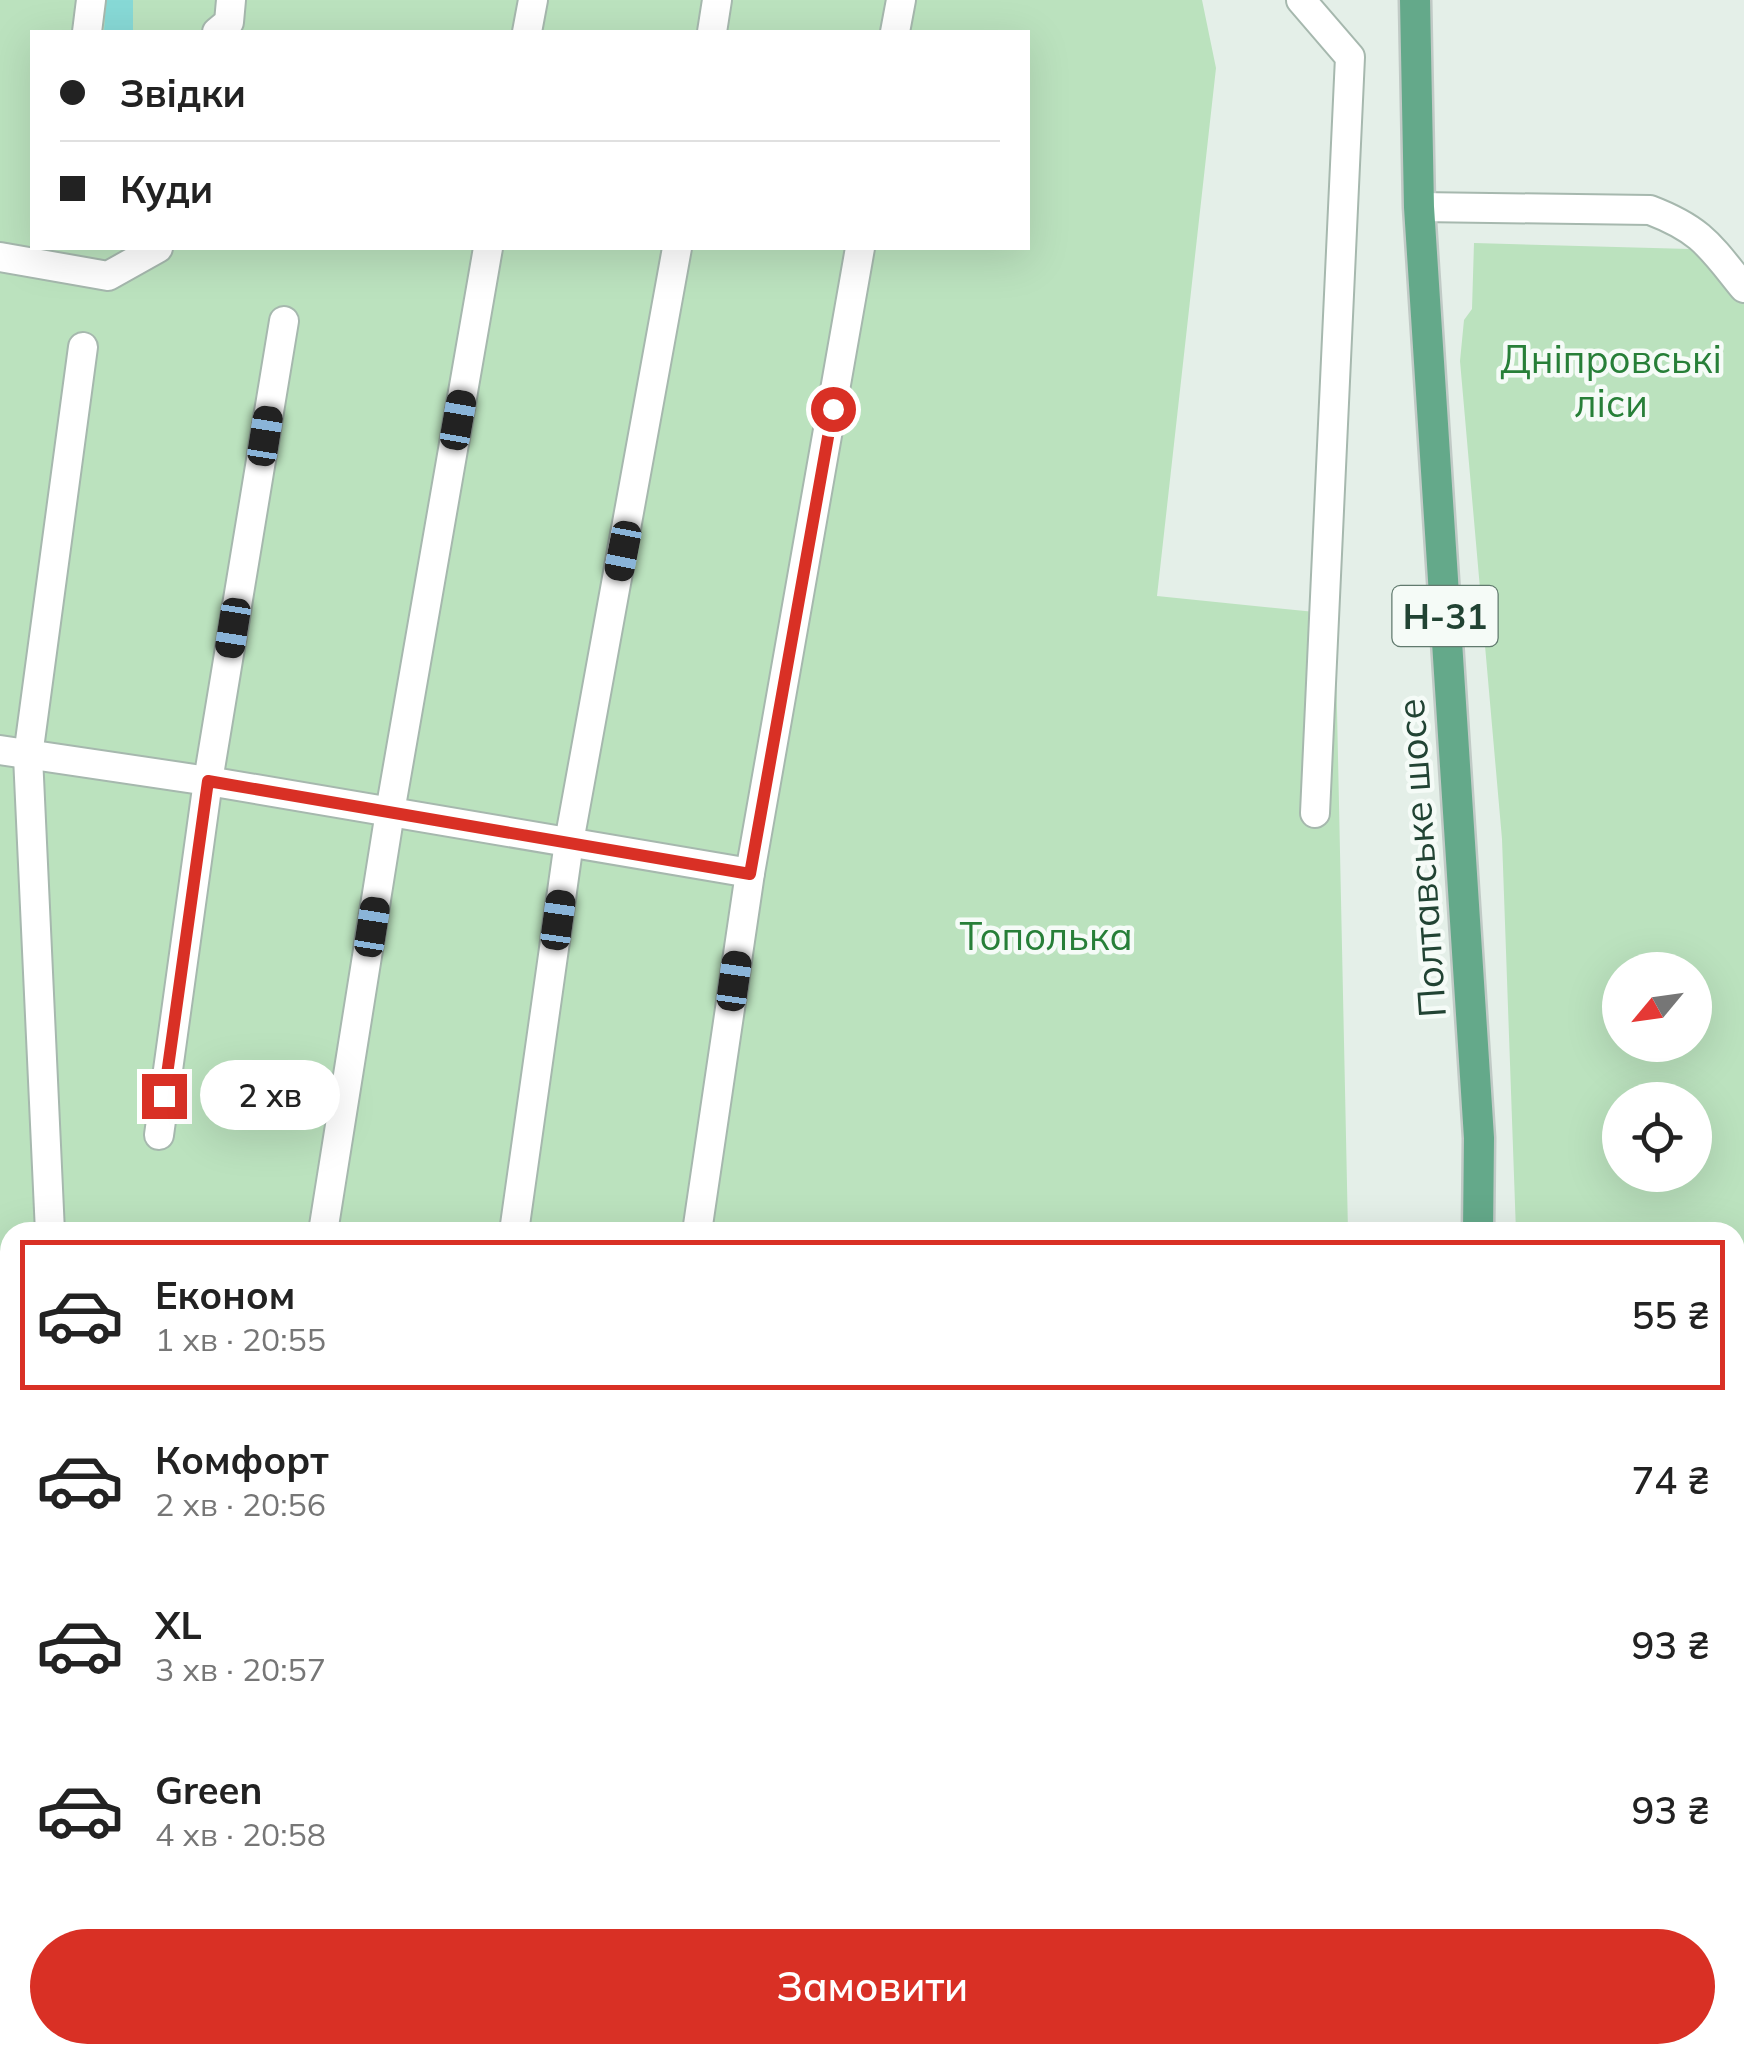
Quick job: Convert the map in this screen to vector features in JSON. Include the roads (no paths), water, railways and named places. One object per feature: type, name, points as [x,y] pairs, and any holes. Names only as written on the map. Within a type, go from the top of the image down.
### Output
[{"type":"main road","name":"Полтавське шосе","points":[[1415,0],[1419,207],[1479,1138],[1478,1222]]},
{"type":"lane","points":[[88,30],[91,0]]},
{"type":"lane","points":[[219,30],[229,22],[232,0]]},
{"type":"lane","points":[[527,30],[533,0]]},
{"type":"lane","points":[[712,30],[717,0]]},
{"type":"lane","points":[[896,30],[901,0]]},
{"type":"lane","points":[[1301,0],[1350,57],[1315,813]]},
{"type":"lane","points":[[1419,207],[1650,210],[1686,224],[1702,237],[1744,288]]},
{"type":"lane","points":[[0,257],[73,258],[108,276],[154,250]]},
{"type":"lane","points":[[325,1222],[390,812],[488,250]]},
{"type":"lane","points":[[515,1222],[569,842],[677,250]]},
{"type":"lane","points":[[698,1222],[750,874],[860,250]]},
{"type":"lane","points":[[159,1135],[208,781],[284,321]]},
{"type":"lane","points":[[50,1222],[28,756],[83,347]]},
{"type":"lane","points":[[0,750],[208,781],[750,874]]},
{"type":"water","points":[[106,0],[133,0],[133,30],[104,30]]},
{"type":"park label","name":"Дніпровські ліси","points":[[1611,381]]},
{"type":"park label","name":"Тополька","points":[[1046,936]]}]
